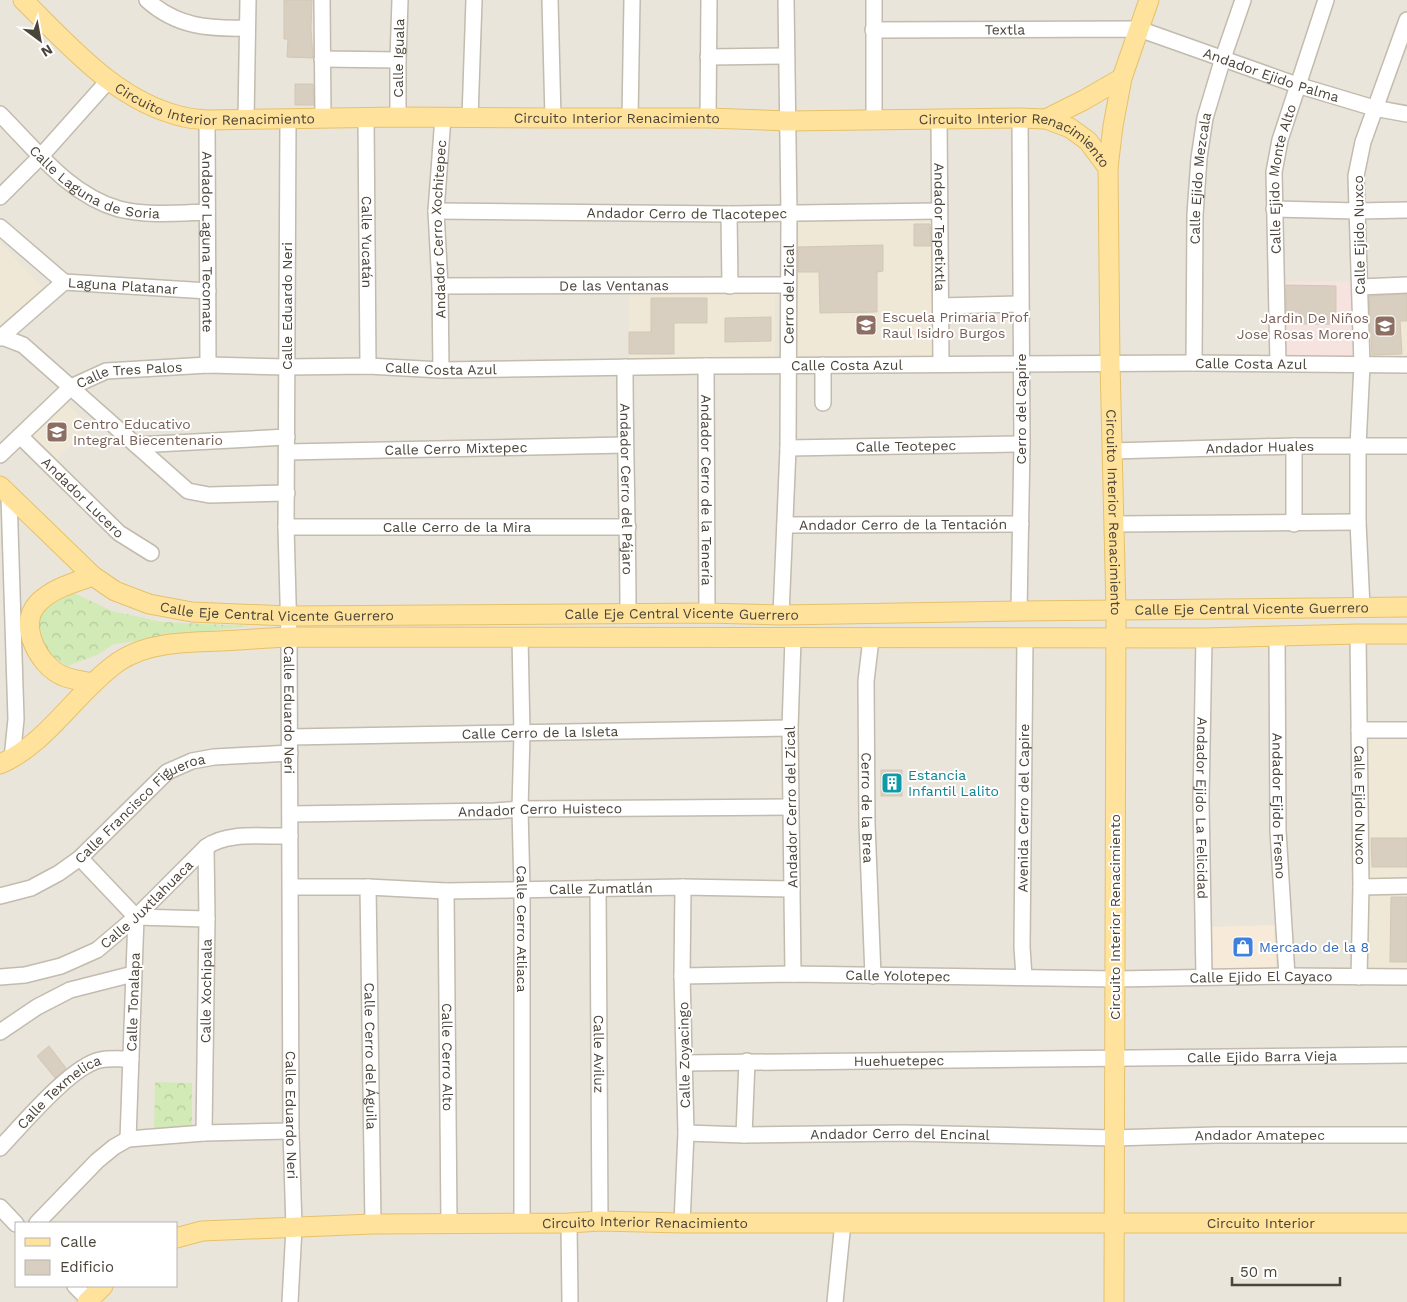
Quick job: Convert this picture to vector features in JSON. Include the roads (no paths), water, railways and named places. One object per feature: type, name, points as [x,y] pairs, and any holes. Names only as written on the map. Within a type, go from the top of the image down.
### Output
[{"type":"main road","name":"Circuito Interior Renacimiento","points":[[23,0],[108,81],[157,108],[184,118],[207,120],[398,117],[708,118],[788,121],[1046,118],[1070,128],[1088,141],[1108,168],[1110,363],[1116,610],[1114,1302]]},
{"type":"main road","points":[[1108,168],[1113,126],[1122,78],[1149,0]]},
{"type":"main road","points":[[1046,118],[1084,100],[1122,78]]},
{"type":"main road","name":"Calle Eje Central Vicente Guerrero","points":[[5,491],[93,576],[115,591],[149,604],[192,612],[288,616],[707,612],[781,615],[1019,610],[1407,608]]},
{"type":"main road","points":[[93,576],[57,588],[37,604],[31,617],[30,634],[33,644],[48,666],[62,676],[93,683]]},
{"type":"main road","name":"Calle Eje Central Vicente Guerrero","points":[[6,762],[46,731],[93,683],[119,661],[143,651],[171,643],[289,637],[871,639],[1204,638],[1407,634]]},
{"type":"main road","name":"Circuito Interior Renacimiento","points":[[178,1237],[202,1231],[373,1224],[569,1223],[600,1221],[682,1223],[1114,1222]]},
{"type":"main road","name":"Circuito Interior","points":[[1114,1222],[1407,1223]]},
{"type":"main road","points":[[88,1301],[103,1287]]},
{"type":"street","points":[[147,0],[170,17],[189,24],[214,29],[248,28]]},
{"type":"street","points":[[246,119],[248,0]]},
{"type":"street","points":[[322,0],[323,118]]},
{"type":"street","name":"Calle Iguala","points":[[398,117],[400,0]]},
{"type":"street","points":[[470,118],[474,0]]},
{"type":"street","points":[[550,0],[553,118]]},
{"type":"street","points":[[630,118],[632,0]]},
{"type":"street","points":[[708,118],[710,0]]},
{"type":"street","name":"Cerro del Zical","points":[[781,615],[788,448],[789,365],[786,0]]},
{"type":"street","points":[[874,0],[874,119]]},
{"type":"street","name":"Calle Ejido Mezcala","points":[[1194,363],[1195,215],[1199,158],[1205,118],[1243,0]]},
{"type":"street","name":"Calle Ejido Monte Alto","points":[[1278,364],[1274,172],[1280,140],[1326,0]]},
{"type":"street","name":"Calle Ejido Nuxco","points":[[1362,608],[1358,522],[1358,446],[1362,364],[1356,176],[1363,142],[1374,108],[1407,21]]},
{"type":"street","name":"Textla","points":[[873,30],[1139,29]]},
{"type":"street","name":"Andador Ejido Palma","points":[[1139,29],[1297,85],[1374,108],[1407,114]]},
{"type":"street","points":[[708,57],[786,56]]},
{"type":"street","points":[[322,59],[398,60]]},
{"type":"street","points":[[0,197],[41,156],[108,81]]},
{"type":"street","name":"Calle Laguna de Soria","points":[[0,114],[61,177],[97,201],[120,209],[148,213],[207,212]]},
{"type":"street","name":"Andador Cerro Xochitepec","points":[[441,370],[440,286],[436,211],[443,117]]},
{"type":"street","name":"Calle Yucatán","points":[[366,118],[368,366]]},
{"type":"street","name":"Cerro del Capire","points":[[1019,610],[1022,444],[1020,118]]},
{"type":"street","name":"Calle Eduardo Neri","points":[[288,119],[286,527],[290,737],[291,1131],[294,1228],[290,1302]]},
{"type":"street","name":"Andador Tepetixtla","points":[[939,119],[941,364]]},
{"type":"street","name":"Andador Laguna Tecomate","points":[[207,120],[208,365]]},
{"type":"street","points":[[1274,209],[1407,210]]},
{"type":"street","name":"Andador Cerro de Tlacotepec","points":[[436,211],[729,214],[939,211]]},
{"type":"street","points":[[729,214],[730,286]]},
{"type":"street","points":[[0,227],[64,282]]},
{"type":"street","name":"Laguna Platanar","points":[[1,338],[64,282],[208,291]]},
{"type":"street","name":"De las Ventanas","points":[[440,286],[788,285]]},
{"type":"street","points":[[1360,286],[1407,285]]},
{"type":"street","points":[[941,306],[1020,304]]},
{"type":"street","points":[[1,338],[23,345],[188,491],[209,495],[287,492]]},
{"type":"street","name":"Calle Costa Azul","points":[[286,367],[368,366],[441,370],[1110,363],[1407,365]]},
{"type":"street","name":"Calle Tres Palos","points":[[0,455],[71,387],[106,371],[208,365],[286,367]]},
{"type":"street","points":[[823,365],[823,403]]},
{"type":"street","name":"Andador Cerro de la Tenería","points":[[706,366],[707,612]]},
{"type":"street","name":"Andador Cerro del Pájaro","points":[[625,367],[628,613]]},
{"type":"street","name":"Andador Lucero","points":[[20,436],[119,533],[151,553]]},
{"type":"street","name":"Calle Teotepec","points":[[788,448],[1022,444]]},
{"type":"street","name":"Calle Cerro Mixtepec","points":[[136,445],[625,445]]},
{"type":"street","points":[[1294,446],[1294,524]]},
{"type":"street","name":"Andador Huales","points":[[1112,451],[1294,446],[1407,446]]},
{"type":"street","points":[[5,491],[16,719],[6,762]]},
{"type":"street","points":[[1114,524],[1358,522]]},
{"type":"street","name":"Andador Cerro de la Tentación","points":[[785,525],[1021,524]]},
{"type":"street","name":"Calle Cerro de la Mira","points":[[286,527],[628,527]]},
{"type":"street","name":"Calle Ejido Nuxco","points":[[1358,634],[1361,887],[1359,977]]},
{"type":"street","name":"Andador Ejido Fresno","points":[[1278,636],[1278,840],[1288,976]]},
{"type":"street","name":"Calle Cerro Atliaca","points":[[520,637],[522,734],[520,809],[522,889],[522,1223]]},
{"type":"street","name":"Avenida Cerro del Capire","points":[[1024,977],[1022,937],[1025,638]]},
{"type":"street","name":"Andador Ejido La Felicidad","points":[[1204,638],[1201,800],[1204,977]]},
{"type":"street","name":"Andador Cerro del Zical","points":[[792,974],[790,728],[793,639]]},
{"type":"street","name":"Cerro de la Brea","points":[[871,639],[866,681],[866,824],[874,976]]},
{"type":"street","name":"Calle Cerro de la Isleta","points":[[290,737],[790,728]]},
{"type":"street","points":[[1359,730],[1407,730]]},
{"type":"street","name":"Calle Francisco Figueroa","points":[[0,896],[31,888],[59,873],[80,858],[167,772],[192,761],[214,757],[290,753]]},
{"type":"street","name":"Andador Cerro Huisteco","points":[[290,814],[520,809],[790,807]]},
{"type":"street","name":"Calle Juxtlahuaca","points":[[0,976],[25,975],[61,966],[97,950],[136,917],[214,841],[227,837],[290,836]]},
{"type":"street","name":"Calle Xochipala","points":[[204,1133],[207,919],[206,847]]},
{"type":"street","points":[[80,858],[136,917],[207,919]]},
{"type":"street","points":[[1361,887],[1407,886]]},
{"type":"street","name":"Calle Zumatlán","points":[[290,887],[368,887],[446,891],[683,887],[792,889]]},
{"type":"street","name":"Calle Cerro del Águila","points":[[368,887],[373,1224]]},
{"type":"street","name":"Calle Zoyacingo","points":[[682,1223],[686,1133],[682,976],[683,887]]},
{"type":"street","name":"Calle Aviluz","points":[[598,888],[600,1221]]},
{"type":"street","name":"Calle Cerro Alto","points":[[446,891],[449,1223]]},
{"type":"street","name":"Calle Tonalapa","points":[[128,1139],[136,917]]},
{"type":"street","points":[[0,1031],[37,1007],[70,990],[134,974]]},
{"type":"street","name":"Calle Yolotepec","points":[[682,976],[792,974],[1115,979]]},
{"type":"street","name":"Calle Ejido El Cayaco","points":[[1115,979],[1288,976],[1407,977]]},
{"type":"street","name":"Calle Ejido Barra Vieja","points":[[1115,1058],[1407,1055]]},
{"type":"street","name":"Huehuetepec","points":[[684,1062],[1115,1058]]},
{"type":"street","name":"Calle Texmelica","points":[[2,1142],[64,1082],[84,1067],[100,1060],[131,1059]]},
{"type":"street","points":[[744,1135],[747,1061]]},
{"type":"street","points":[[37,1222],[97,1161],[114,1147],[128,1139],[204,1133],[291,1131]]},
{"type":"street","name":"Andador Cerro del Encinal","points":[[686,1133],[744,1135],[902,1133],[1113,1138]]},
{"type":"street","name":"Andador Amatepec","points":[[1113,1138],[1216,1134],[1407,1135]]},
{"type":"street","points":[[0,1207],[15,1223]]},
{"type":"street","points":[[835,1302],[843,1222]]},
{"type":"street","points":[[569,1223],[570,1302]]},
{"type":"street","points":[[76,1287],[88,1301]]},
{"type":"place","name":"Escuela Primaria Prof Raul Isidro Burgos","points":[[866,325]]},
{"type":"place","name":"Jardin De Niños Jose Rosas Moreno","points":[[1385,326]]},
{"type":"place","name":"Centro Educativo Integral Biecentenario","points":[[57,432]]},
{"type":"place","name":"Estancia Infantil Lalito","points":[[892,783]]},
{"type":"place","name":"Mercado de la 8","points":[[1243,947]]}]
